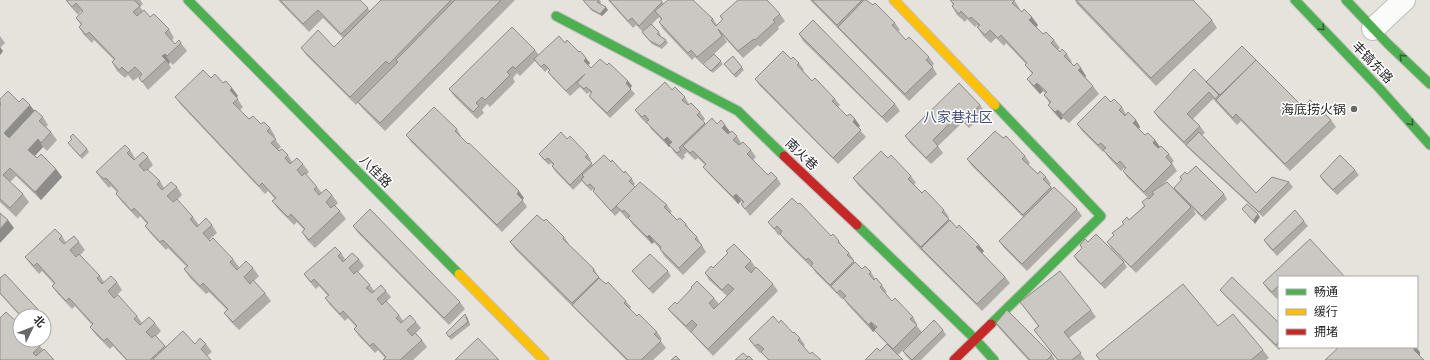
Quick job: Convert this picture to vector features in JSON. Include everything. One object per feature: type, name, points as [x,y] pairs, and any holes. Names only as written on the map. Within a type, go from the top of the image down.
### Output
[{"type":"street","name":"八佳路","points":[[188,0],[544,360]]},
{"type":"street","points":[[894,0],[1101,216],[954,360]]},
{"type":"street","name":"丰镐东路","points":[[1295,0],[1380,88],[1430,145]]},
{"type":"street","name":"丰镐东路","points":[[1346,0],[1373,29],[1430,84]]},
{"type":"street","points":[[1373,29],[1404,0]]},
{"type":"street","name":"南火巷","points":[[556,16],[738,111],[975,339],[994,360]]},
{"type":"building","points":[[66,0],[134,0],[140,6],[133,12],[137,16],[144,10],[150,17],[154,14],[169,29],[165,33],[175,44],[179,40],[181,43],[167,56],[165,54],[162,56],[166,60],[142,82],[139,78],[142,74],[135,67],[128,73],[122,67],[119,70],[112,62],[115,59],[89,32],[86,35],[79,27],[82,24],[76,18],[83,11],[76,3],[72,7]]},
{"type":"building","points":[[280,0],[360,0],[368,8],[341,34],[318,10],[303,24]]},
{"type":"building","points":[[381,0],[451,0],[389,64],[386,61],[350,97],[301,48],[318,30],[334,47]]},
{"type":"building","points":[[455,0],[501,0],[380,123],[358,102],[398,62],[396,60]]},
{"type":"building","points":[[583,0],[599,0],[597,2],[606,7],[600,14],[591,9]]},
{"type":"building","points":[[609,0],[661,0],[662,2],[639,26],[632,18],[628,21]]},
{"type":"building","points":[[668,0],[693,0],[713,19],[711,20],[716,26],[723,19],[720,16],[738,0],[767,0],[780,14],[773,20],[775,22],[755,40],[754,39],[738,51],[718,29],[722,36],[697,57],[691,50],[688,53],[659,22],[662,19],[655,11]]},
{"type":"building","points":[[812,0],[862,0],[837,25]]},
{"type":"building","points":[[864,0],[873,5],[875,3],[895,23],[892,25],[906,40],[909,37],[929,57],[926,60],[933,67],[905,94],[838,27]]},
{"type":"building","points":[[950,0],[1015,0],[1012,3],[1022,12],[1024,9],[1032,17],[1029,20],[1043,34],[1046,32],[1054,40],[1051,43],[1060,52],[1062,49],[1067,54],[1064,56],[1074,66],[1077,63],[1081,68],[1078,70],[1093,86],[1063,115],[1058,110],[1055,112],[1048,105],[1051,102],[1044,95],[1047,92],[1037,83],[1034,86],[1027,79],[1033,73],[1025,65],[1027,63],[1001,35],[998,38],[990,30],[985,35],[977,27],[980,25],[971,17],[969,19],[961,11],[959,14],[952,6],[954,4]]},
{"type":"building","points":[[1076,0],[1193,0],[1212,20],[1151,78]]},
{"type":"building","points":[[813,20],[895,104],[882,117],[799,34]]},
{"type":"building","points":[[651,24],[659,32],[657,34],[666,40],[660,46],[650,41],[642,32]]},
{"type":"building","points":[[512,27],[535,50],[515,69],[513,66],[507,72],[510,75],[485,100],[482,97],[476,103],[479,106],[473,112],[449,89]]},
{"type":"building","points":[[559,36],[565,43],[567,40],[579,52],[580,51],[586,58],[584,61],[591,68],[600,59],[607,65],[609,63],[628,81],[626,83],[631,89],[607,113],[589,96],[592,92],[586,87],[584,89],[577,83],[585,74],[566,91],[548,72],[550,70],[544,64],[541,67],[534,59]]},
{"type":"building","points":[[1242,46],[1256,60],[1220,95],[1206,82]]},
{"type":"building","points":[[783,51],[791,59],[793,57],[799,63],[797,65],[812,81],[815,78],[835,99],[832,101],[847,116],[850,114],[855,119],[853,122],[861,130],[833,158],[755,79]]},
{"type":"building","points":[[714,54],[721,61],[711,71],[703,64]]},
{"type":"building","points":[[733,56],[742,67],[734,75],[724,64]]},
{"type":"building","points":[[1256,60],[1303,107],[1310,100],[1331,120],[1285,164],[1236,114],[1233,118],[1216,100]]},
{"type":"building","points":[[1194,69],[1219,95],[1215,99],[1209,92],[1187,114],[1200,126],[1184,142],[1154,112]]},
{"type":"building","points":[[203,70],[211,78],[215,74],[223,83],[226,81],[232,88],[230,90],[238,99],[233,103],[249,119],[253,116],[261,124],[264,122],[270,128],[267,131],[276,139],[271,143],[279,151],[282,149],[288,155],[285,158],[290,164],[297,158],[303,164],[297,170],[302,176],[305,173],[317,187],[314,189],[319,195],[326,189],[332,195],[326,202],[331,208],[334,205],[340,211],[309,240],[302,232],[305,229],[291,214],[288,217],[272,201],[276,198],[262,183],[259,186],[175,97]]},
{"type":"building","points":[[665,82],[672,90],[675,87],[685,97],[682,100],[688,105],[691,103],[700,112],[697,115],[705,123],[679,148],[681,150],[677,153],[669,145],[672,142],[667,137],[664,140],[646,122],[649,120],[645,115],[642,117],[635,110]]},
{"type":"building","points":[[959,83],[980,105],[964,121],[958,115],[933,140],[938,146],[926,158],[905,136]]},
{"type":"building","points":[[8,91],[19,102],[23,98],[30,105],[4,133],[9,138],[35,110],[43,117],[39,121],[51,132],[41,143],[38,139],[28,150],[37,158],[41,154],[56,169],[35,192],[10,168],[3,175],[23,194],[10,208],[0,199],[0,99]]},
{"type":"building","points":[[1105,96],[1111,102],[1114,99],[1122,107],[1119,110],[1125,116],[1128,112],[1136,120],[1133,123],[1145,135],[1148,133],[1155,140],[1153,143],[1158,148],[1161,146],[1169,154],[1166,157],[1172,164],[1144,192],[1123,171],[1126,168],[1120,161],[1117,164],[1103,150],[1106,148],[1101,143],[1098,145],[1077,124]]},
{"type":"building","points":[[434,107],[457,129],[455,131],[468,144],[469,143],[519,191],[517,194],[523,200],[497,225],[406,135]]},
{"type":"building","points":[[712,118],[717,124],[721,120],[725,125],[722,128],[728,134],[732,131],[737,136],[733,140],[739,145],[743,142],[751,150],[747,154],[768,175],[771,172],[777,178],[745,209],[741,204],[744,202],[736,194],[733,197],[703,167],[706,164],[693,151],[690,153],[683,146]]},
{"type":"building","points":[[995,131],[1003,138],[1006,136],[1025,156],[1022,159],[1038,174],[1040,171],[1046,177],[1043,179],[1051,187],[1023,215],[967,159]]},
{"type":"building","points":[[561,132],[567,139],[570,136],[588,155],[585,157],[592,163],[570,185],[552,166],[554,164],[548,158],[545,160],[539,154]]},
{"type":"building","points":[[1199,132],[1256,193],[1272,177],[1289,182],[1259,212],[1186,145]]},
{"type":"building","points":[[73,134],[87,149],[80,156],[68,143],[72,139],[70,137]]},
{"type":"building","points":[[125,145],[130,150],[127,153],[134,160],[143,152],[148,157],[139,165],[144,171],[147,169],[160,181],[157,184],[162,190],[171,182],[177,187],[167,196],[173,202],[177,199],[193,217],[190,219],[197,227],[206,218],[212,225],[203,233],[210,241],[213,238],[233,259],[230,262],[237,270],[246,261],[253,268],[244,277],[250,284],[253,280],[265,293],[233,322],[224,313],[228,309],[203,283],[200,286],[184,269],[188,266],[163,240],[160,242],[145,226],[148,223],[134,208],[132,211],[116,194],[118,191],[106,178],[104,179],[96,172]]},
{"type":"building","points":[[881,151],[888,158],[891,155],[911,176],[908,179],[922,193],[925,190],[944,210],[942,212],[949,219],[921,247],[853,178]]},
{"type":"building","points":[[604,155],[611,162],[612,160],[624,173],[625,171],[632,179],[629,181],[635,187],[611,211],[593,191],[595,189],[590,184],[587,186],[581,179],[584,177],[582,175]]},
{"type":"building","points":[[1340,155],[1355,170],[1333,190],[1320,176]]},
{"type":"building","points":[[1196,166],[1224,194],[1202,216],[1174,188],[1182,179],[1180,177],[1185,172],[1187,174]]},
{"type":"building","points":[[640,182],[667,205],[664,207],[677,220],[680,218],[686,224],[685,225],[697,237],[695,239],[702,245],[679,268],[660,249],[661,247],[649,235],[647,237],[628,218],[630,216],[624,210],[623,212],[616,206]]},
{"type":"building","points":[[1167,182],[1191,207],[1131,267],[1107,242],[1114,235],[1112,233],[1124,224],[1122,222],[1127,217],[1129,220],[1145,206],[1142,202],[1147,198],[1149,199],[1154,194],[1152,192]]},
{"type":"building","points":[[1054,187],[1077,209],[1022,264],[999,241]]},
{"type":"building","points":[[792,198],[798,204],[800,203],[831,236],[833,234],[839,241],[838,242],[849,253],[847,255],[854,261],[830,285],[811,266],[813,263],[808,258],[806,260],[780,234],[782,231],[777,226],[774,229],[768,222]]},
{"type":"building","points":[[1247,204],[1258,214],[1253,221],[1242,209]]},
{"type":"building","points":[[370,209],[460,302],[444,318],[353,226]]},
{"type":"building","points":[[1295,210],[1304,221],[1273,250],[1264,240]]},
{"type":"building","points":[[0,213],[8,220],[0,229]]},
{"type":"building","points":[[537,215],[544,221],[546,219],[564,237],[563,239],[594,269],[593,271],[599,277],[572,303],[510,242]]},
{"type":"building","points":[[950,220],[957,228],[959,225],[979,245],[976,247],[1005,277],[977,304],[921,248]]},
{"type":"building","points":[[55,229],[62,236],[59,239],[64,244],[74,236],[79,242],[70,250],[76,257],[79,254],[100,276],[97,278],[102,284],[111,276],[117,282],[108,291],[114,298],[118,295],[137,316],[134,319],[140,325],[149,317],[155,323],[146,332],[152,338],[155,335],[165,346],[150,360],[127,360],[107,338],[104,341],[90,327],[93,324],[69,298],[66,301],[52,286],[55,283],[37,263],[34,266],[25,257]]},
{"type":"building","points":[[1096,234],[1124,262],[1101,284],[1074,256],[1082,248],[1080,245],[1085,239],[1088,242]]},
{"type":"building","points":[[1310,239],[1344,276],[1278,276],[1278,286],[1272,292],[1263,283]]},
{"type":"building","points":[[734,244],[751,261],[745,267],[751,273],[756,267],[773,284],[708,349],[691,332],[697,325],[692,320],[686,326],[668,309],[675,302],[677,304],[697,281],[714,298],[709,303],[714,309],[734,289],[728,284],[722,290],[705,273],[711,266],[713,268],[728,253],[726,251]]},
{"type":"building","points":[[335,247],[341,253],[338,256],[343,262],[352,253],[359,259],[349,268],[354,274],[357,271],[370,285],[366,288],[372,293],[381,285],[386,291],[377,299],[382,305],[386,301],[399,315],[396,318],[401,323],[410,315],[416,322],[407,330],[412,336],[415,333],[422,340],[400,360],[383,360],[386,357],[373,343],[370,346],[354,329],[357,326],[343,311],[340,314],[325,298],[329,295],[314,279],[311,282],[304,274]]},
{"type":"building","points":[[650,254],[668,271],[649,289],[632,271]]},
{"type":"building","points":[[855,262],[862,269],[865,266],[871,272],[869,274],[874,280],[876,278],[882,285],[880,287],[892,301],[895,298],[913,317],[910,319],[917,325],[893,349],[874,330],[877,327],[871,322],[869,325],[843,298],[846,296],[840,290],[837,293],[831,286]]},
{"type":"building","points":[[1060,271],[1091,310],[1064,332],[1081,353],[1072,360],[1058,360],[1034,330],[1039,326],[1020,302]]},
{"type":"building","points":[[5,274],[37,308],[14,308],[0,293],[0,278]]},
{"type":"building","points":[[1232,277],[1278,322],[1278,342],[1276,345],[1220,290]]},
{"type":"building","points":[[599,278],[606,284],[608,282],[626,301],[624,303],[637,316],[639,314],[657,332],[654,334],[661,341],[641,360],[628,360],[572,305]]},
{"type":"building","points":[[1183,284],[1218,326],[1233,314],[1263,350],[1251,360],[1100,360],[1096,355]]},
{"type":"building","points":[[1007,310],[1052,355],[1047,360],[1030,360],[996,323]]},
{"type":"building","points":[[6,312],[12,318],[12,348],[38,348],[33,353],[36,356],[44,349],[54,360],[0,360],[0,318]]},
{"type":"building","points":[[465,314],[468,322],[449,337],[446,333]]},
{"type":"building","points":[[773,316],[779,323],[781,320],[800,338],[798,340],[810,354],[812,352],[821,360],[769,360],[761,352],[764,349],[758,344],[755,346],[749,339]]},
{"type":"building","points":[[934,320],[943,330],[912,360],[903,351]]},
{"type":"building","points":[[183,331],[195,344],[200,338],[206,344],[201,349],[211,360],[153,359]]},
{"type":"building","points":[[478,338],[499,360],[455,360]]},
{"type":"building","points":[[887,344],[903,360],[865,360],[877,348],[880,351]]},
{"type":"building","points":[[1338,348],[1414,348],[1414,350],[1424,360],[1325,360]]},
{"type":"building","points":[[743,353],[748,357],[745,360],[735,360]]},
{"type":"building","points":[[676,356],[680,360],[671,360]]},
{"type":"building","points":[[749,356],[753,360],[745,360]]},
{"type":"traffic: fast","points":[[188,0],[459,274]]},
{"type":"traffic: fast","points":[[1295,0],[1380,89],[1430,145]]},
{"type":"traffic: fast","points":[[1346,0],[1388,44],[1430,84]]},
{"type":"traffic: fast","points":[[556,16],[738,111],[784,156]]},
{"type":"traffic: fast","points":[[991,324],[1101,216],[995,105]]},
{"type":"traffic: fast","points":[[857,225],[975,339],[994,360]]},
{"type":"traffic: slow","points":[[894,0],[995,105]]},
{"type":"traffic: slow","points":[[459,274],[544,360]]},
{"type":"traffic: jam","points":[[784,156],[857,225]]},
{"type":"traffic: jam","points":[[954,360],[991,324]]},
{"type":"place","name":"海底捞火锅","points":[[1354,109]]},
{"type":"district","name":"八家巷社区","points":[[958,117]]}]
